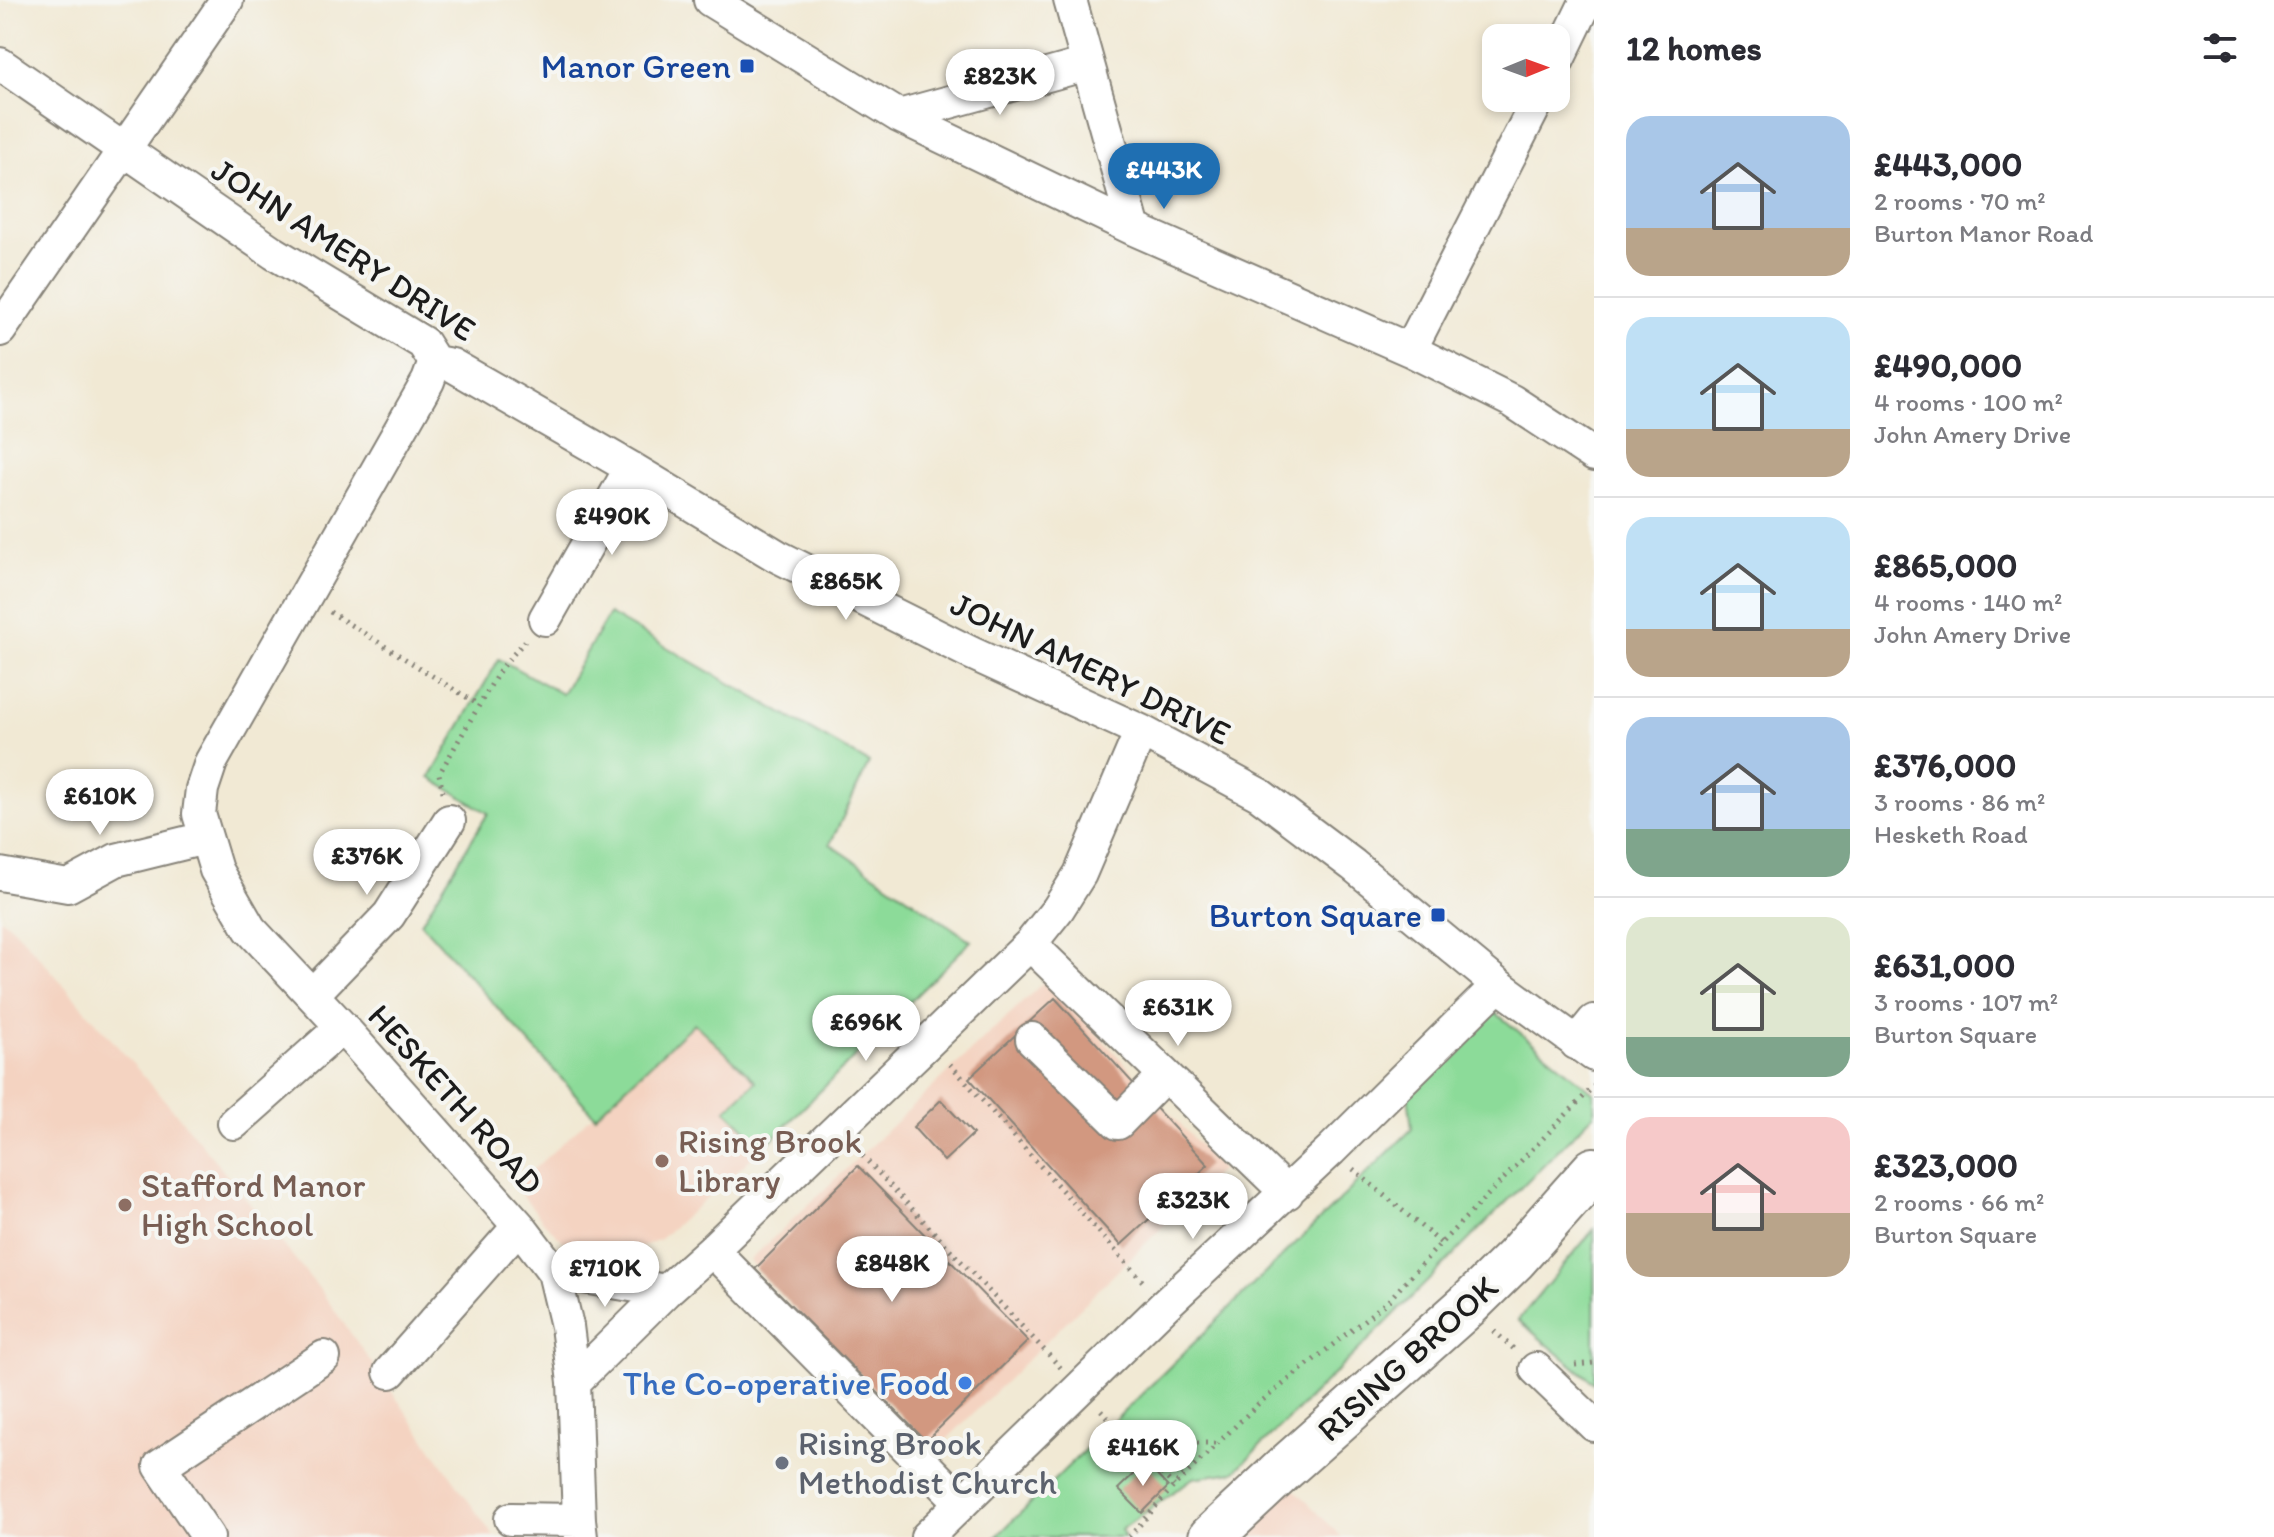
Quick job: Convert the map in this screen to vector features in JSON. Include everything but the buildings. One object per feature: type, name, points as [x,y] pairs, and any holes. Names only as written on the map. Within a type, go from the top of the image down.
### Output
[{"type":"highway","name":"RISING BROOK","points":[[1211,1537],[1467,1306],[1515,1259],[1594,1170]]},
{"type":"street","points":[[0,330],[227,0]]},
{"type":"street","points":[[710,0],[899,116],[1134,229],[1410,350],[1512,401],[1594,455]]},
{"type":"street","points":[[1070,0],[1134,229]]},
{"type":"street","points":[[1570,35],[1587,0]]},
{"type":"street","name":"JOHN AMERY DRIVE","points":[[0,64],[274,253],[423,343],[435,362],[452,365],[777,556],[971,653],[1141,731],[1260,795],[1353,865],[1498,985],[1588,1040]]},
{"type":"street","points":[[899,116],[1087,64]]},
{"type":"street","points":[[1410,350],[1532,112]]},
{"type":"street","name":"HESKETH ROAD","points":[[435,362],[428,381],[211,762],[202,789],[199,814],[216,870],[250,929],[342,1027],[519,1226],[554,1272],[567,1326],[574,1382],[580,1528]]},
{"type":"street","points":[[545,619],[631,468]]},
{"type":"street","points":[[574,1382],[1030,944],[1058,909],[1080,874],[1141,731]]},
{"type":"street","points":[[312,995],[389,915],[449,821]]},
{"type":"street","points":[[0,874],[68,886],[116,860],[205,838]]},
{"type":"street","points":[[1030,944],[1287,1193]]},
{"type":"street","points":[[927,1537],[1165,1305],[1287,1193],[1498,985]]},
{"type":"street","points":[[234,1123],[342,1027]]},
{"type":"street","points":[[1032,1039],[1118,1123],[1165,1075]]},
{"type":"street","points":[[390,1372],[519,1226]]},
{"type":"street","points":[[712,1250],[962,1503]]},
{"type":"street","points":[[554,1272],[666,1291]]},
{"type":"street","points":[[208,1537],[160,1466],[324,1357]]},
{"type":"street","points":[[1536,1369],[1594,1425]]},
{"type":"street","points":[[511,1519],[580,1528]]},
{"type":"path","points":[[305,597],[479,705]]},
{"type":"path","points":[[449,821],[439,774],[501,668],[545,619]]},
{"type":"path","points":[[929,1041],[1165,1305]]},
{"type":"path","points":[[1129,1537],[1174,1486],[1258,1404],[1388,1301],[1594,1086]]},
{"type":"path","points":[[837,1129],[1079,1389],[1174,1486]]},
{"type":"path","points":[[1331,1150],[1441,1243]]},
{"type":"path","points":[[1133,1443],[1216,1443]]},
{"type":"shaded area","name":"Stafford Manor High School","points":[[0,918],[14,928],[181,1119],[321,1291],[494,1537],[0,1537]]},
{"type":"shaded area","points":[[1047,979],[1221,1169],[936,1450],[749,1261]]},
{"type":"shaded area","points":[[694,1023],[756,1081],[727,1110],[764,1147],[660,1239],[639,1248],[614,1251],[563,1241],[515,1186]]},
{"type":"shaded area","points":[[1291,1486],[1342,1537],[1239,1537]]},
{"type":"green space","points":[[609,614],[869,763],[830,844],[971,941],[764,1147],[726,1110],[756,1081],[694,1023],[595,1116],[421,923],[488,813],[430,778],[499,659],[562,694]]},
{"type":"green space","points":[[1496,1013],[1594,1093],[1594,1114],[1234,1472],[1193,1478],[1121,1530],[1125,1537],[996,1537],[1412,1129],[1408,1094],[1482,1016]]},
{"type":"green space","points":[[1594,1229],[1594,1383],[1518,1320]]},
{"type":"place","name":"Manor Green","points":[[747,66]]},
{"type":"place","name":"Burton Square","points":[[1438,915]]},
{"type":"place","name":"Rising Brook Library","points":[[662,1161]]},
{"type":"place","name":"Stafford Manor High School","points":[[125,1205]]},
{"type":"place","name":"The Co-operative Food","points":[[965,1383]]},
{"type":"place","name":"Rising Brook Methodist Church","points":[[782,1463]]}]
